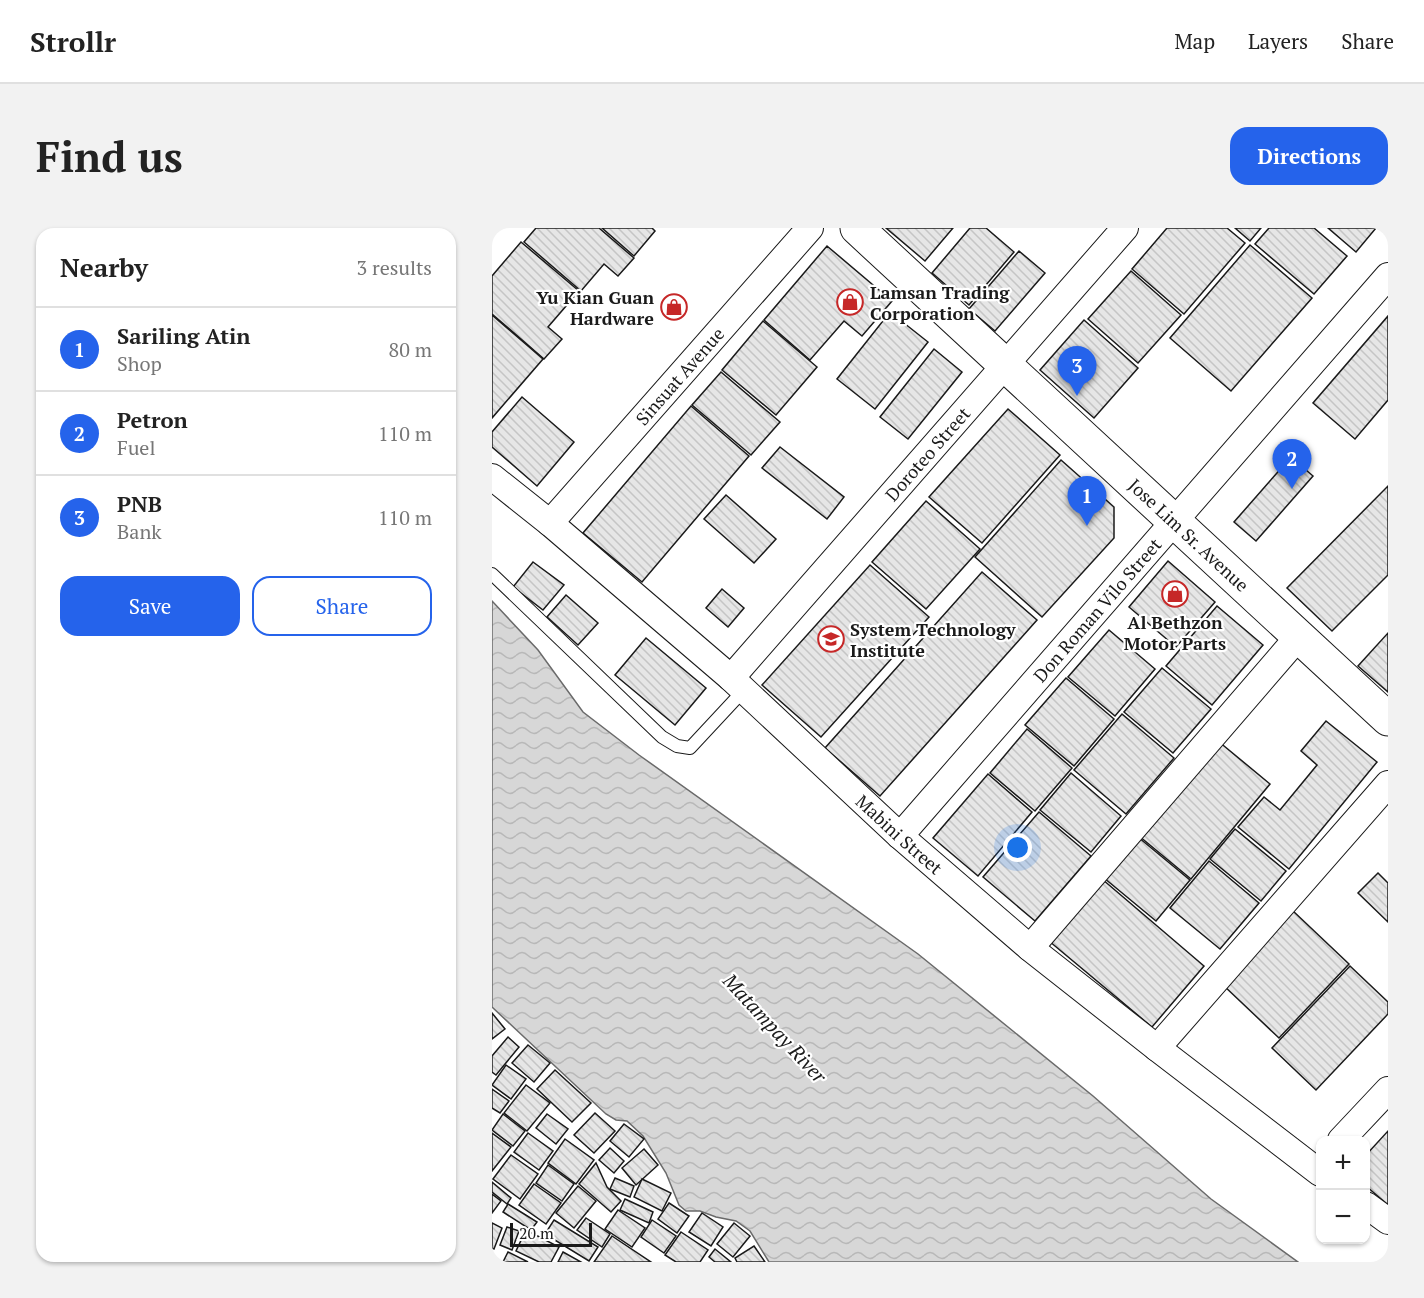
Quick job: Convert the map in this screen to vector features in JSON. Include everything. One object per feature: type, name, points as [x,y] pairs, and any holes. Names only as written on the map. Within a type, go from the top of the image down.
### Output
[{"type":"main road","name":"Jose Lim Sr. Avenue","points":[[857,228],[1388,719]]},
{"type":"street","name":"Sinsuat Avenue","points":[[550,523],[810,228]]},
{"type":"street","name":"Doroteo Street","points":[[737,684],[1125,228]]},
{"type":"street","name":"Don Roman Vilo Street","points":[[900,836],[1388,276]]},
{"type":"street","name":"Mabini Street","points":[[492,477],[550,523],[737,684],[900,836],[1030,948],[1156,1048],[1316,1167]]},
{"type":"street","points":[[1030,948],[1299,636]]},
{"type":"street","points":[[1156,1048],[1388,784]]},
{"type":"street","points":[[1345,1136],[1388,1090]]},
{"type":"street","points":[[1370,1208],[1388,1221]]},
{"type":"lane","points":[[492,574],[662,737],[677,746],[690,748],[737,684]]},
{"type":"water","name":"Matampay River","points":[[492,601],[538,650],[583,712],[639,755],[918,954],[1093,1096],[1211,1199],[1298,1262],[769,1262],[750,1231],[736,1221],[700,1211],[686,1211],[679,1205],[666,1173],[643,1136],[627,1121],[616,1120],[606,1114],[492,1007]]},
{"type":"building","points":[[536,228],[599,228],[634,258],[618,276],[604,264],[581,291],[524,242]]},
{"type":"building","points":[[602,228],[652,228],[655,231],[634,256]]},
{"type":"building","points":[[886,228],[953,228],[925,261]]},
{"type":"building","points":[[970,228],[986,228],[1014,252],[969,305],[932,273]]},
{"type":"building","points":[[1167,228],[1227,228],[1245,243],[1184,314],[1132,269]]},
{"type":"building","points":[[1235,228],[1261,228],[1250,241]]},
{"type":"building","points":[[1269,228],[1314,228],[1347,256],[1314,294],[1255,244]]},
{"type":"building","points":[[1328,228],[1376,228],[1356,252]]},
{"type":"building","points":[[521,242],[579,291],[548,327],[562,339],[544,359],[492,314],[492,276]]},
{"type":"building","points":[[1250,245],[1312,298],[1231,391],[1170,338]]},
{"type":"building","points":[[827,246],[892,301],[862,336],[844,321],[810,360],[764,320]]},
{"type":"building","points":[[1019,251],[1045,273],[995,331],[969,309]]},
{"type":"building","points":[[1131,271],[1181,315],[1138,363],[1088,319]]},
{"type":"building","points":[[890,312],[928,342],[875,409],[837,379]]},
{"type":"building","points":[[492,315],[543,359],[492,418]]},
{"type":"building","points":[[1388,316],[1388,400],[1355,439],[1313,403]]},
{"type":"building","points":[[1084,320],[1138,368],[1094,418],[1040,370]]},
{"type":"building","points":[[763,321],[817,367],[776,415],[722,370]]},
{"type":"building","points":[[934,349],[962,372],[908,439],[880,417]]},
{"type":"building","points":[[721,372],[780,422],[751,455],[692,405]]},
{"type":"building","points":[[522,397],[574,442],[537,486],[492,447],[492,432]]},
{"type":"building","points":[[691,406],[749,456],[642,582],[583,533]]},
{"type":"building","points":[[1008,409],[1060,455],[982,543],[929,497]]},
{"type":"building","points":[[780,447],[844,497],[827,519],[762,468]]},
{"type":"building","points":[[1291,457],[1313,476],[1256,541],[1234,522]]},
{"type":"building","points":[[1061,460],[1114,507],[1114,538],[1042,617],[975,557]]},
{"type":"building","points":[[1388,486],[1388,575],[1332,631],[1287,588]]},
{"type":"building","points":[[726,495],[776,539],[754,563],[704,519]]},
{"type":"building","points":[[926,501],[980,549],[926,609],[872,562]]},
{"type":"building","points":[[1168,561],[1215,602],[1176,647],[1129,607]]},
{"type":"building","points":[[533,562],[564,585],[543,610],[513,587]]},
{"type":"building","points":[[870,565],[929,617],[821,737],[762,685]]},
{"type":"building","points":[[982,572],[1037,620],[880,796],[825,748]]},
{"type":"building","points":[[722,589],[744,608],[728,627],[706,608]]},
{"type":"building","points":[[566,595],[598,623],[578,645],[547,617]]},
{"type":"building","points":[[1217,606],[1263,645],[1212,705],[1166,666]]},
{"type":"building","points":[[1109,630],[1155,669],[1115,716],[1068,677]]},
{"type":"building","points":[[1388,633],[1388,692],[1358,666]]},
{"type":"building","points":[[646,638],[706,688],[675,725],[615,675]]},
{"type":"building","points":[[1162,668],[1211,709],[1173,753],[1124,712]]},
{"type":"building","points":[[1066,678],[1114,719],[1074,766],[1025,725]]},
{"type":"building","points":[[1122,714],[1174,758],[1126,814],[1074,770]]},
{"type":"building","points":[[1326,721],[1377,762],[1289,869],[1238,827],[1264,797],[1280,810],[1317,765],[1301,751]]},
{"type":"building","points":[[1027,729],[1072,768],[1035,811],[990,773]]},
{"type":"building","points":[[1218,741],[1270,784],[1191,879],[1139,836]]},
{"type":"building","points":[[1071,773],[1121,816],[1091,852],[1040,810]]},
{"type":"building","points":[[988,774],[1032,812],[978,876],[933,838]]},
{"type":"building","points":[[1039,812],[1091,856],[1035,921],[983,877]]},
{"type":"building","points":[[1235,829],[1286,871],[1261,901],[1210,859]]},
{"type":"building","points":[[1138,837],[1190,880],[1156,921],[1104,878]]},
{"type":"building","points":[[1209,861],[1259,903],[1220,949],[1170,908]]},
{"type":"building","points":[[1378,873],[1388,883],[1388,922],[1358,893]]},
{"type":"building","points":[[1102,879],[1204,966],[1152,1027],[1049,941]]},
{"type":"building","points":[[1292,910],[1349,964],[1279,1038],[1222,984]]},
{"type":"building","points":[[1350,966],[1388,1002],[1388,1014],[1316,1090],[1272,1048]]},
{"type":"building","points":[[492,1013],[505,1029],[492,1039]]},
{"type":"building","points":[[508,1037],[519,1047],[496,1075],[492,1072],[492,1056]]},
{"type":"building","points":[[528,1045],[550,1063],[534,1082],[512,1063]]},
{"type":"building","points":[[506,1065],[526,1079],[511,1099],[492,1085]]},
{"type":"building","points":[[555,1070],[591,1103],[572,1122],[537,1089]]},
{"type":"building","points":[[526,1085],[550,1103],[527,1131],[504,1113]]},
{"type":"building","points":[[492,1089],[509,1101],[500,1113],[492,1108]]},
{"type":"building","points":[[595,1113],[615,1131],[594,1153],[574,1135]]},
{"type":"building","points":[[503,1114],[525,1131],[513,1146],[492,1130]]},
{"type":"building","points":[[547,1114],[568,1129],[556,1144],[536,1128]]},
{"type":"building","points":[[624,1124],[644,1139],[629,1157],[610,1141]]},
{"type":"building","points":[[1388,1131],[1388,1205],[1370,1189],[1370,1151]]},
{"type":"building","points":[[492,1133],[511,1147],[492,1171]]},
{"type":"building","points":[[528,1133],[553,1151],[539,1170],[514,1152]]},
{"type":"building","points":[[565,1139],[594,1160],[576,1184],[548,1163]]},
{"type":"building","points":[[610,1148],[624,1161],[614,1173],[599,1160]]},
{"type":"building","points":[[644,1149],[658,1165],[636,1185],[622,1168]]},
{"type":"building","points":[[511,1155],[538,1174],[520,1199],[493,1179]]},
{"type":"building","points":[[596,1163],[607,1187],[621,1201],[611,1212],[579,1184]]},
{"type":"building","points":[[548,1165],[574,1184],[562,1201],[536,1183]]},
{"type":"building","points":[[615,1178],[634,1186],[630,1197],[610,1189]]},
{"type":"building","points":[[642,1179],[671,1193],[662,1211],[634,1197]]},
{"type":"building","points":[[492,1182],[511,1198],[507,1204],[492,1192]]},
{"type":"building","points":[[534,1184],[561,1203],[546,1224],[519,1205]]},
{"type":"building","points":[[578,1186],[596,1201],[574,1228],[556,1213]]},
{"type":"building","points":[[492,1194],[501,1201],[492,1213]]},
{"type":"building","points":[[625,1199],[653,1212],[649,1223],[620,1210]]},
{"type":"building","points":[[669,1203],[689,1216],[677,1233],[658,1219]]},
{"type":"building","points":[[508,1204],[537,1222],[531,1230],[503,1212]]},
{"type":"building","points":[[618,1210],[645,1228],[632,1247],[605,1229]]},
{"type":"building","points":[[702,1213],[723,1227],[711,1246],[689,1232]]},
{"type":"building","points":[[586,1218],[610,1234],[602,1247],[577,1230]]},
{"type":"building","points":[[554,1220],[598,1247],[589,1261],[545,1234]]},
{"type":"building","points":[[652,1220],[676,1236],[664,1253],[641,1237]]},
{"type":"building","points":[[492,1223],[502,1228],[494,1249],[492,1248]]},
{"type":"building","points":[[734,1223],[750,1236],[733,1257],[717,1244]]},
{"type":"building","points":[[507,1227],[519,1231],[512,1250],[500,1245]]},
{"type":"building","points":[[526,1230],[559,1247],[551,1262],[539,1262],[516,1251]]},
{"type":"building","points":[[681,1232],[708,1250],[700,1262],[676,1262],[665,1255]]},
{"type":"building","points":[[612,1236],[651,1262],[594,1262]]},
{"type":"building","points":[[754,1246],[765,1262],[737,1262],[735,1258]]},
{"type":"building","points":[[715,1249],[731,1262],[715,1262],[709,1257]]},
{"type":"building","points":[[508,1252],[528,1262],[503,1262]]},
{"type":"building","points":[[563,1252],[581,1262],[558,1262]]},
{"type":"place","name":"Lamsan Trading Corporation","points":[[850,302]]},
{"type":"place","name":"Yu Kian Guan Hardware","points":[[674,307]]},
{"type":"place","name":"PNB","points":[[1077,396]]},
{"type":"place","name":"Petron","points":[[1292,489]]},
{"type":"place","name":"Sariling Atin","points":[[1087,526]]},
{"type":"place","name":"Al Bethzon Motor Parts","points":[[1175,594]]},
{"type":"place","name":"System Technology Institute","points":[[831,639]]}]
